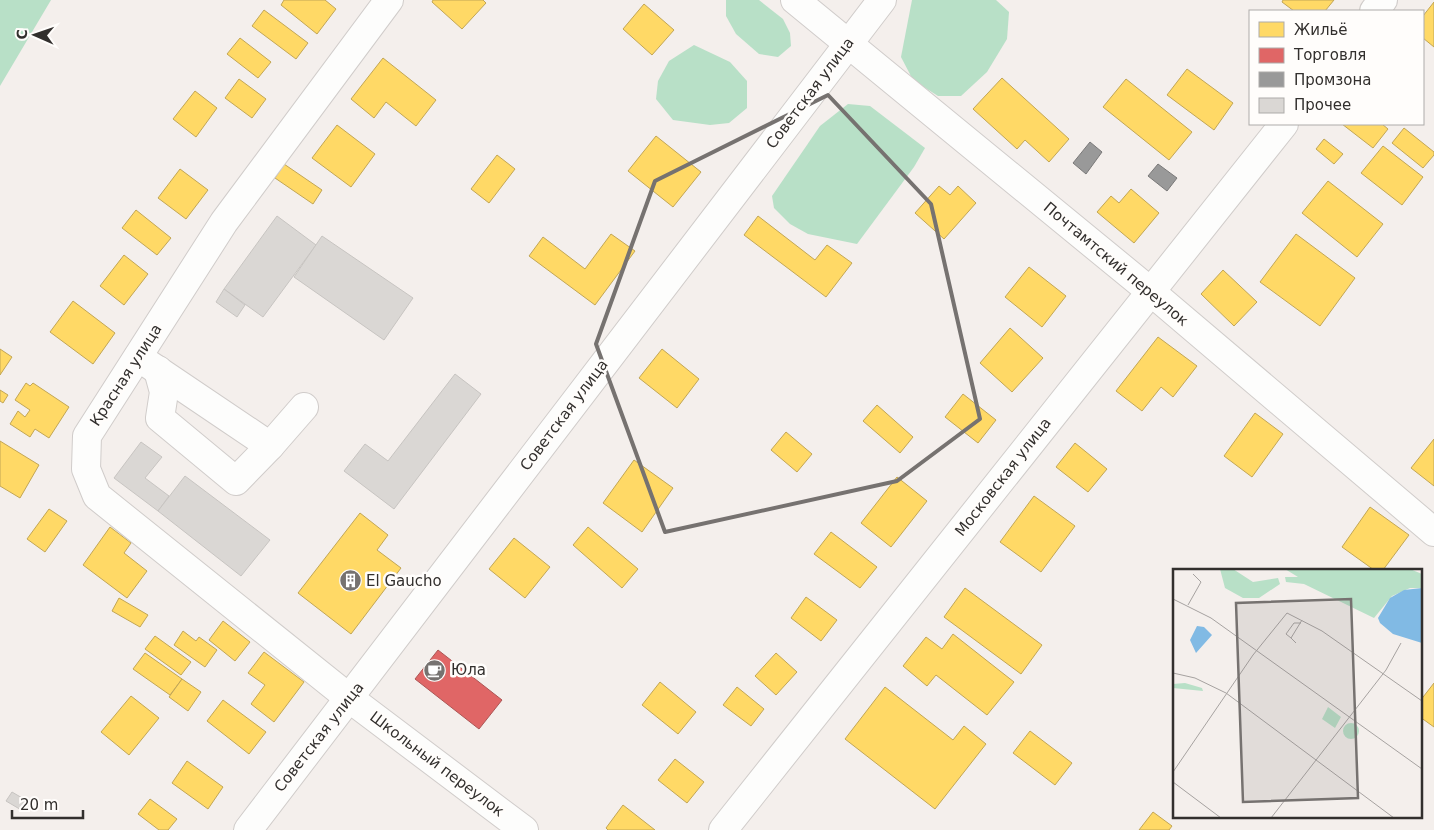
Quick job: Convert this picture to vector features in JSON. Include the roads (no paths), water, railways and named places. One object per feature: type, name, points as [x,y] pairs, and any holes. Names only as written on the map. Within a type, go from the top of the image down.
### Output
[{"type":"street","name":"Красная улица","points":[[350,698],[97,496],[86,469],[87,436],[148,364],[224,222],[389,0]]},
{"type":"street","name":"Почтамтский переулок","points":[[795,0],[1150,291],[1434,532]]},
{"type":"street","name":"Советская улица","points":[[248,830],[882,0]]},
{"type":"street","points":[[1375,10],[1383,0]]},
{"type":"street","name":"Московская улица","points":[[723,830],[1283,125]]},
{"type":"street","points":[[148,364],[270,446]]},
{"type":"street","points":[[148,364],[164,392],[160,418],[236,481],[304,407]]},
{"type":"street","name":"Школьный переулок","points":[[350,698],[524,830]]},
{"type":"place","name":"El Gaucho","points":[[350,581]]},
{"type":"place","name":"Юла","points":[[435,670]]}]
